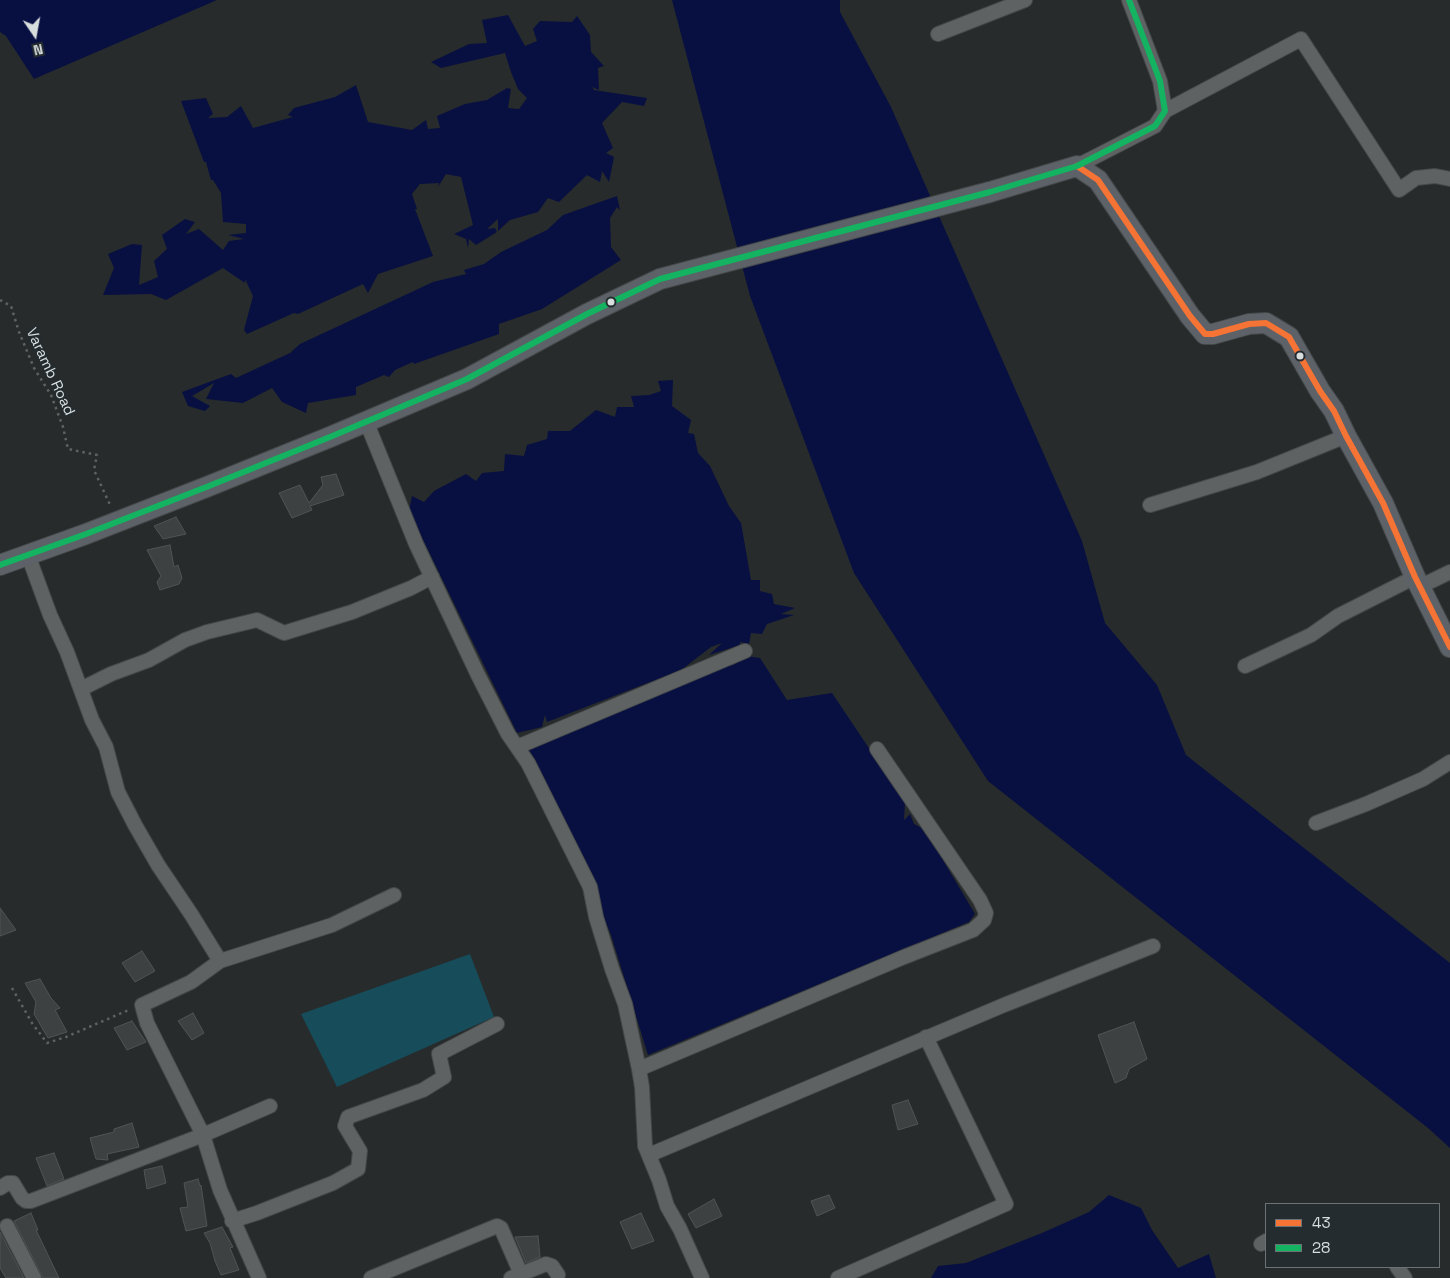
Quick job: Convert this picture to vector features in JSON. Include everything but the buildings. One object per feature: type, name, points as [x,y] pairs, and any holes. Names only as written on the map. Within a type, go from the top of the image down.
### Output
[{"type":"main road","points":[[0,565],[118,522],[467,379],[587,314],[660,279],[990,192],[1077,166],[1098,180],[1190,316],[1205,334],[1213,334],[1249,324],[1266,323],[1289,337],[1320,391],[1334,411],[1383,502],[1417,582],[1450,647]]},
{"type":"street","points":[[938,34],[1025,0]]},
{"type":"street","points":[[1130,0],[1160,81],[1165,111]]},
{"type":"street","points":[[1077,166],[1155,126],[1165,111],[1301,39],[1399,190],[1416,178],[1434,176],[1450,179]]},
{"type":"street","points":[[366,421],[416,544],[486,692],[508,734],[528,763],[590,887],[596,917],[625,1004],[639,1069],[642,1087],[645,1146],[667,1206],[680,1229],[702,1278]]},
{"type":"street","points":[[1150,505],[1257,472],[1346,436]]},
{"type":"street","points":[[28,555],[92,720],[106,747],[118,792],[158,865],[220,962]]},
{"type":"street","points":[[1245,666],[1311,635],[1338,616],[1417,582],[1450,572]]},
{"type":"street","points":[[80,689],[111,674],[149,660],[185,640],[207,632],[258,620],[284,633],[352,612],[432,577]]},
{"type":"street","points":[[517,747],[746,651]]},
{"type":"street","points":[[639,1069],[904,957],[973,930],[984,920],[986,913],[980,900],[877,749]]},
{"type":"street","points":[[1316,823],[1424,779],[1450,762]]},
{"type":"street","points":[[259,1278],[232,1221],[220,1190],[204,1135],[147,1023],[142,1005],[191,982],[220,962],[332,924],[394,895]]},
{"type":"street","points":[[649,1155],[926,1037],[1153,946]]},
{"type":"street","points":[[232,1221],[333,1183],[358,1169],[360,1151],[345,1126],[348,1117],[424,1090],[444,1077],[439,1054],[496,1024]]},
{"type":"street","points":[[838,1278],[1006,1204],[926,1037]]},
{"type":"street","points":[[0,1188],[8,1183],[13,1183],[22,1198],[26,1201],[31,1200],[204,1135],[270,1106]]},
{"type":"street","points":[[7,1226],[34,1278]]},
{"type":"street","points":[[371,1278],[497,1226],[501,1228],[516,1276],[546,1264],[552,1266],[558,1275]]},
{"type":"path","name":"Varamb Road","points":[[0,300],[11,306],[18,332],[34,368],[51,395],[63,427],[68,449],[97,455],[94,470],[118,522]]},
{"type":"path","points":[[12,988],[26,1014],[47,1043],[142,1005]]},
{"type":"shaded area","points":[[0,0],[217,0],[34,79],[6,36],[0,32]]},
{"type":"shaded area","points":[[672,0],[840,0],[840,12],[891,107],[1082,541],[1105,623],[1157,685],[1186,755],[1450,963],[1450,1148],[1428,1128],[988,781],[854,573],[750,296]]},
{"type":"shaded area","points":[[508,15],[525,46],[537,41],[533,29],[540,21],[572,22],[577,16],[590,35],[591,52],[604,66],[598,68],[599,90],[592,87],[594,90],[647,98],[644,106],[622,102],[602,123],[613,148],[606,153],[614,157],[609,182],[602,171],[600,182],[587,175],[559,202],[548,198],[538,212],[510,220],[498,231],[498,219],[487,229],[495,228],[497,232],[476,245],[469,239],[468,248],[466,239],[454,234],[473,225],[461,177],[446,174],[438,187],[439,183],[420,184],[412,194],[417,209],[415,209],[433,256],[378,274],[368,293],[363,284],[298,314],[294,313],[247,334],[244,330],[253,296],[245,279],[245,283],[223,268],[166,300],[151,294],[103,295],[114,268],[108,254],[132,244],[142,245],[139,285],[158,277],[154,261],[167,249],[162,235],[185,219],[195,222],[186,234],[199,229],[223,250],[229,241],[244,239],[228,235],[246,233],[246,224],[223,222],[221,193],[213,180],[211,180],[206,162],[204,162],[181,101],[206,98],[213,114],[208,118],[227,117],[241,106],[253,128],[293,117],[288,115],[294,108],[335,97],[356,85],[368,122],[412,130],[426,120],[428,129],[440,128],[437,116],[465,104],[487,100],[507,88],[511,89],[508,108],[519,109],[527,98],[518,89],[505,53],[441,68],[431,62],[469,44],[487,43],[482,20]]},
{"type":"shaded area","points":[[617,196],[620,210],[617,207],[610,218],[611,247],[621,260],[542,309],[499,324],[499,334],[414,364],[413,362],[395,370],[389,377],[384,375],[356,387],[356,395],[308,403],[306,413],[282,402],[272,388],[243,403],[206,399],[214,383],[192,396],[210,406],[205,411],[188,406],[182,392],[231,374],[236,378],[290,353],[300,344],[433,282],[466,274],[464,270],[484,264],[501,252],[547,230],[563,215]]},
{"type":"shaded area","points":[[673,380],[672,406],[691,420],[688,433],[694,434],[698,453],[710,466],[729,506],[741,523],[751,580],[760,580],[760,591],[772,594],[774,604],[795,608],[781,614],[794,615],[767,624],[762,634],[751,633],[749,644],[740,642],[740,645],[709,655],[722,643],[711,647],[681,670],[547,722],[545,715],[542,727],[517,733],[409,511],[412,496],[424,502],[434,491],[466,474],[476,481],[482,473],[504,471],[505,454],[524,456],[527,445],[547,439],[548,431],[570,431],[596,410],[615,417],[617,407],[634,407],[631,396],[649,395],[661,391],[658,381]]},
{"type":"shaded area","points":[[739,655],[760,658],[787,700],[832,693],[905,802],[904,820],[910,814],[914,824],[925,830],[975,914],[969,922],[648,1055],[611,935],[596,899],[596,883],[556,816],[527,749],[707,675],[709,668],[734,665]]},
{"type":"shaded area","points":[[470,954],[494,1017],[337,1087],[301,1014]]},
{"type":"shaded area","points":[[1109,1195],[1141,1208],[1152,1230],[1178,1268],[1209,1254],[1216,1278],[931,1278],[938,1266],[966,1263],[1042,1233],[1089,1212]]},
{"type":"transit line","name":"28","points":[[0,565],[209,486],[467,379],[587,314],[660,279],[990,192],[1077,166],[1155,126],[1165,111],[1160,81],[1129,0]]},
{"type":"transit line","name":"43","points":[[1077,166],[1098,180],[1190,316],[1205,334],[1213,334],[1249,324],[1266,323],[1289,337],[1320,391],[1334,411],[1383,503],[1415,577],[1450,647]]}]
